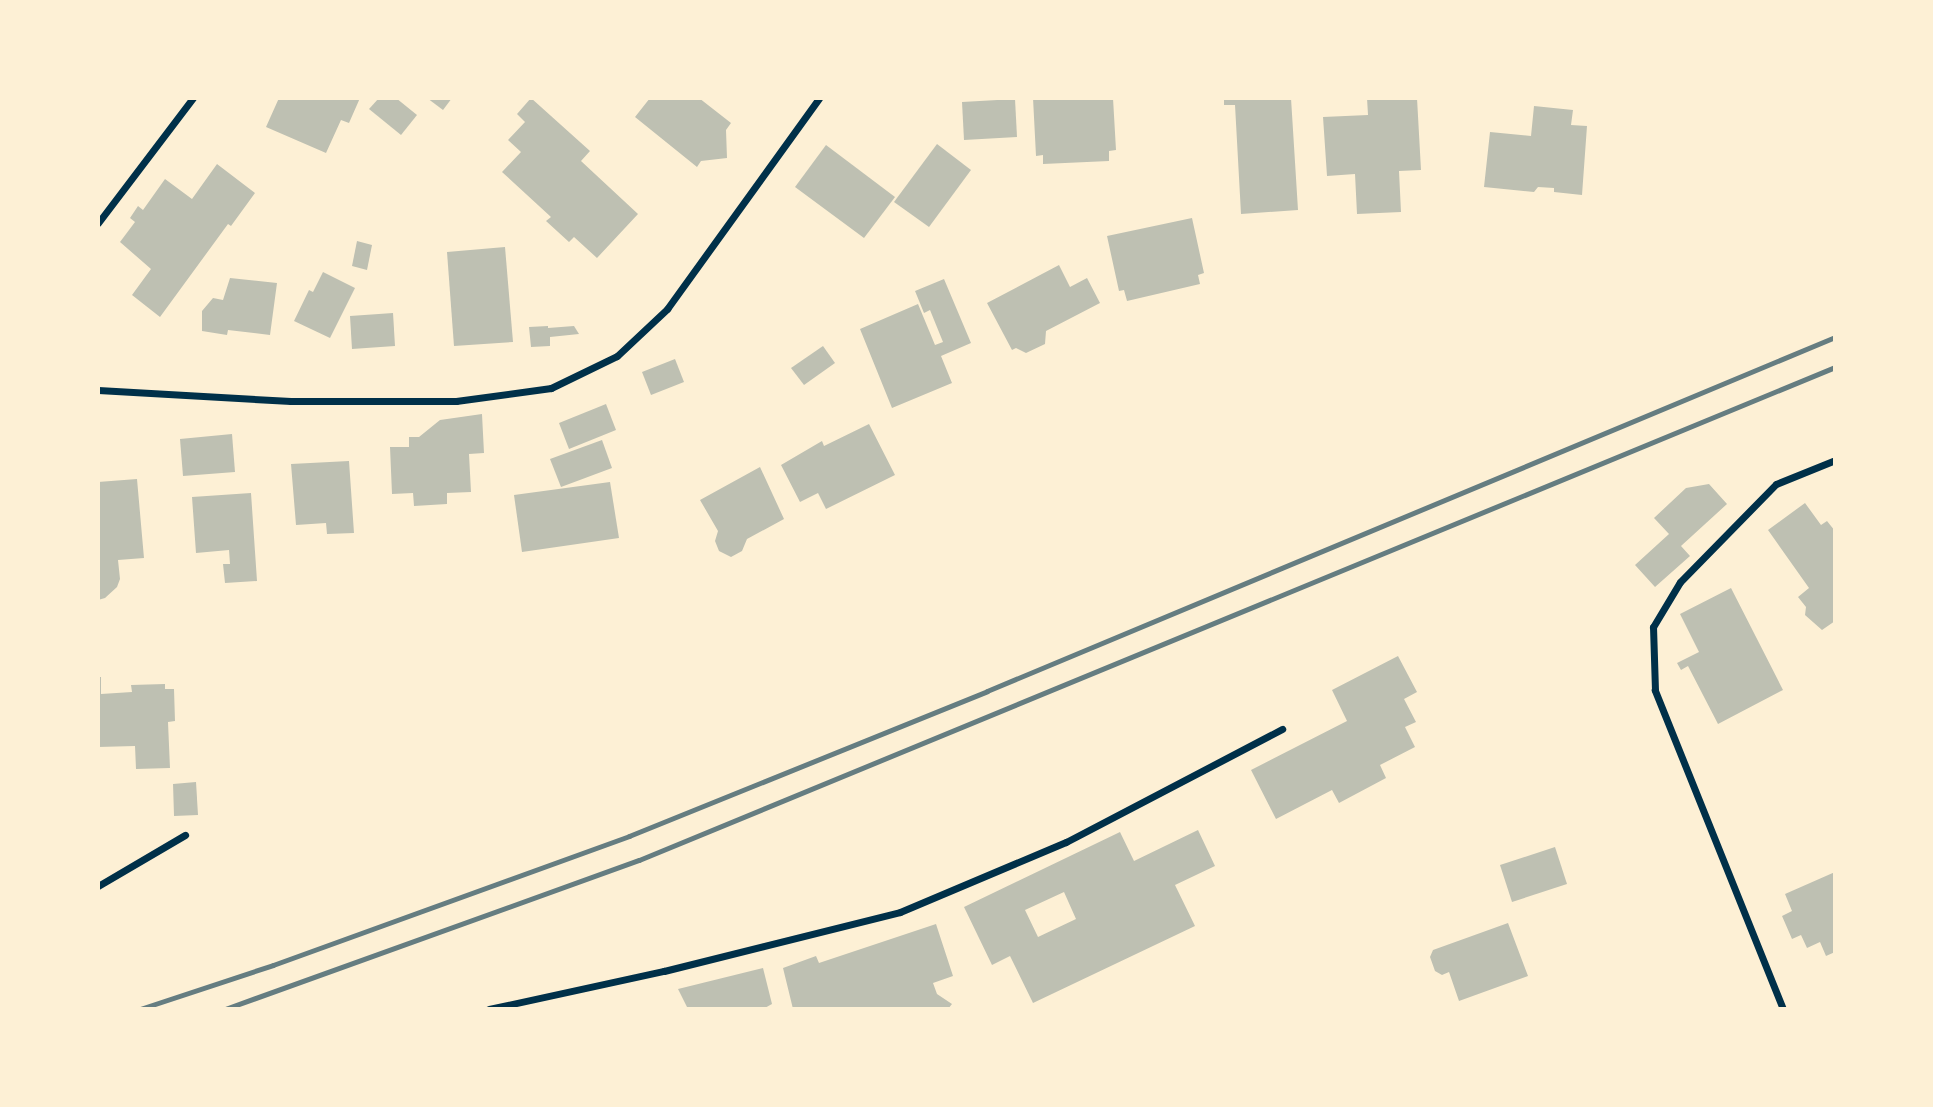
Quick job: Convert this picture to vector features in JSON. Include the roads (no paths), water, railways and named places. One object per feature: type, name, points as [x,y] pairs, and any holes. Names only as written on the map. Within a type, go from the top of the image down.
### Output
[{"type":"street","points":[[98,223],[193,98]]},
{"type":"street","points":[[98,390],[291,401],[442,401],[551,388],[617,356],[667,309],[819,98]]},
{"type":"street","points":[[1783,1009],[1655,690],[1653,626],[1680,582],[1776,484],[1835,460]]},
{"type":"street","points":[[489,1009],[664,971],[900,912],[1066,842],[1282,729]]},
{"type":"street","points":[[98,886],[185,835]]},
{"type":"railway","points":[[140,1009],[273,965],[629,836],[987,691],[1835,337]]},
{"type":"railway","points":[[225,1009],[639,860],[1835,367]]}]
